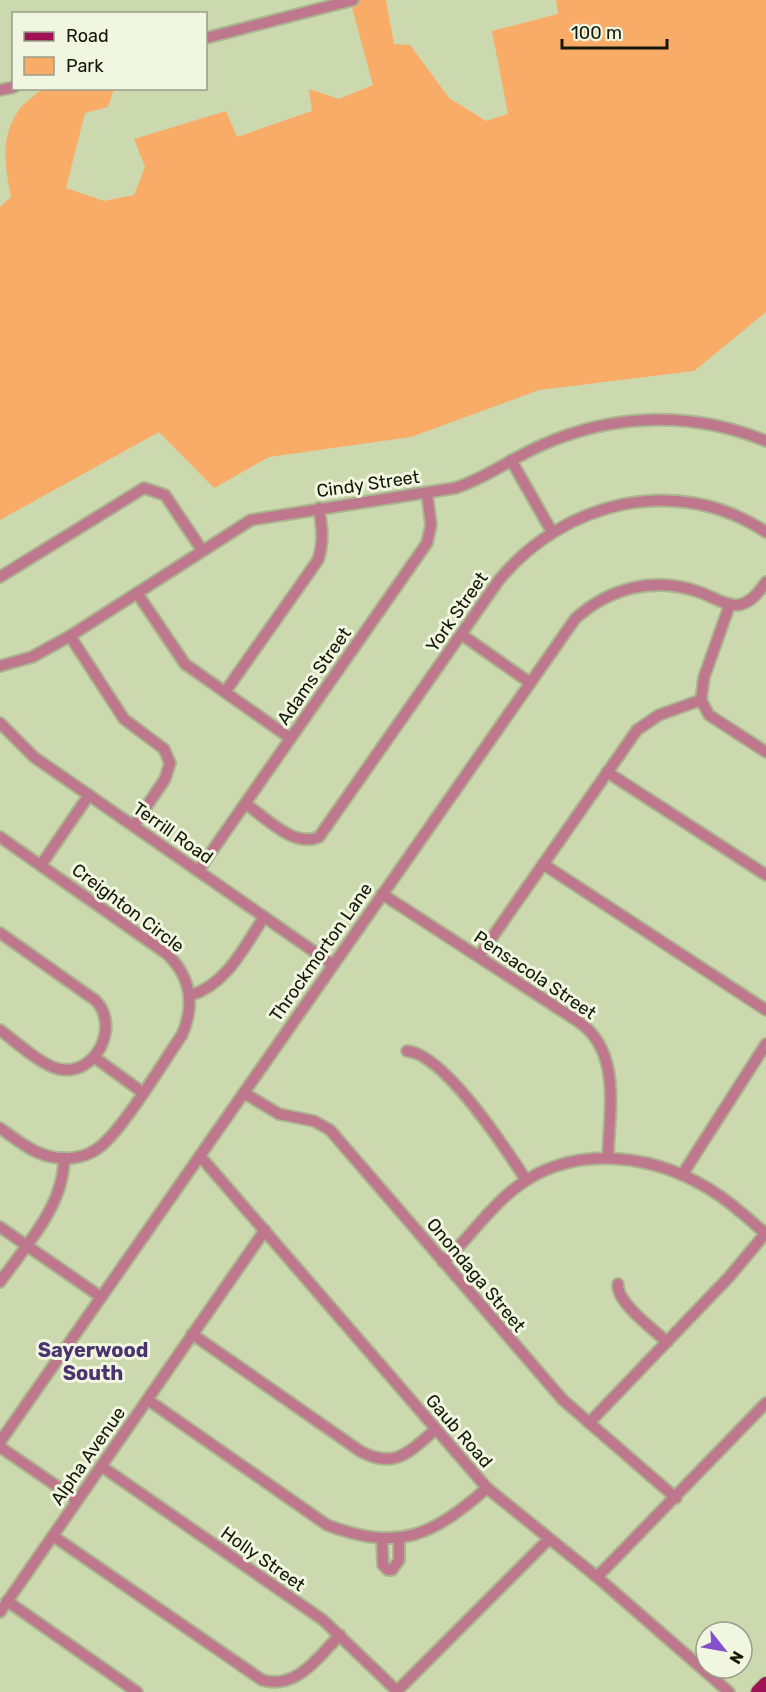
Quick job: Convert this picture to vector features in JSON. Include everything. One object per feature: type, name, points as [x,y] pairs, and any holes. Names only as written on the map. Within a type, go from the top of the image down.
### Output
[{"type":"main road","points":[[758,1692],[766,1684]]},
{"type":"street","points":[[207,38],[353,0]]},
{"type":"street","name":"Cindy Street","points":[[0,666],[32,657],[70,636],[251,520],[427,493],[470,483],[511,460],[576,431],[637,420],[700,423],[766,441]]},
{"type":"street","points":[[511,460],[552,532]]},
{"type":"street","points":[[0,578],[144,488],[165,495],[202,550]]},
{"type":"street","name":"Adams Street","points":[[198,871],[427,543],[431,525],[427,493]]},
{"type":"street","name":"York Street","points":[[246,804],[296,838],[311,841],[319,837],[508,570],[552,532],[595,511],[627,503],[655,501],[683,503],[721,511],[766,532]]},
{"type":"street","points":[[225,692],[318,560],[322,547],[319,508]]},
{"type":"street","points":[[765,751],[710,715],[701,700],[704,677],[730,604],[748,602],[766,582]]},
{"type":"street","name":"Throckmorton Lane","points":[[0,1442],[575,619],[593,604],[615,592],[640,586],[666,585],[695,591],[730,604]]},
{"type":"street","points":[[137,593],[185,664],[290,738]]},
{"type":"street","points":[[462,635],[529,682]]},
{"type":"street","points":[[70,636],[124,719],[158,743],[168,756],[169,771],[134,825]]},
{"type":"street","points":[[479,956],[630,739],[647,722],[701,700]]},
{"type":"street","name":"Terrill Road","points":[[0,723],[27,752],[332,964]]},
{"type":"street","points":[[607,772],[766,875]]},
{"type":"street","points":[[40,864],[89,795]]},
{"type":"street","name":"Creighton Circle","points":[[0,837],[167,954],[182,970],[191,995]]},
{"type":"street","points":[[543,864],[766,1010]]},
{"type":"street","name":"Pensacola Street","points":[[382,894],[579,1022],[600,1043],[609,1072],[608,1157]]},
{"type":"street","points":[[0,1128],[32,1150],[64,1158],[90,1153],[103,1145],[115,1132],[182,1035],[189,1016],[191,995],[211,988],[224,975],[264,917]]},
{"type":"street","points":[[0,933],[100,1005],[107,1024],[103,1040],[94,1057],[75,1069],[54,1068],[0,1030]]},
{"type":"street","points":[[682,1175],[766,1044]]},
{"type":"street","points":[[407,1051],[424,1056],[456,1087],[493,1131],[526,1180]]},
{"type":"street","points":[[94,1057],[142,1092]]},
{"type":"street","name":"Onondaga Street","points":[[244,1093],[279,1114],[314,1121],[330,1130],[563,1400],[676,1498]]},
{"type":"street","name":"Gaub Road","points":[[200,1156],[487,1488],[597,1577],[729,1692]]},
{"type":"street","points":[[443,1262],[465,1242],[502,1199],[526,1180],[564,1165],[608,1157],[646,1163],[682,1175],[721,1197],[766,1234],[589,1423]]},
{"type":"street","points":[[0,1282],[61,1190],[64,1158]]},
{"type":"street","points":[[0,1227],[101,1298]]},
{"type":"street","name":"Alpha Avenue","points":[[0,1612],[265,1230]]},
{"type":"street","points":[[618,1284],[619,1295],[625,1303],[667,1342]]},
{"type":"street","points":[[192,1334],[360,1452],[376,1460],[391,1460],[405,1455],[436,1430]]},
{"type":"street","points":[[148,1400],[327,1525],[355,1535],[381,1539],[418,1534],[446,1521],[487,1488]]},
{"type":"street","points":[[597,1577],[766,1403]]},
{"type":"street","points":[[0,1447],[77,1500]]},
{"type":"street","name":"Holly Street","points":[[101,1466],[316,1616],[340,1635],[396,1691]]},
{"type":"street","points":[[53,1536],[262,1680],[282,1682],[295,1678],[340,1635]]},
{"type":"street","points":[[381,1539],[383,1565],[388,1570],[392,1570],[399,1560],[399,1538]]},
{"type":"street","points":[[396,1691],[549,1539]]},
{"type":"street","points":[[8,1601],[137,1692]]},
{"type":"green space","points":[[350,0],[386,0],[394,44],[410,45],[449,98],[486,121],[508,114],[492,31],[558,14],[556,0],[766,0],[766,312],[694,371],[539,390],[411,437],[269,457],[214,488],[159,432],[0,520],[0,207],[11,197],[6,160],[7,139],[14,118],[21,107],[43,90],[114,90],[108,107],[85,113],[66,188],[104,201],[134,195],[145,167],[134,139],[226,111],[237,137],[312,111],[309,89],[339,99],[373,85]]},
{"type":"district","name":"Sayerwood South","points":[[93,1362]]}]
